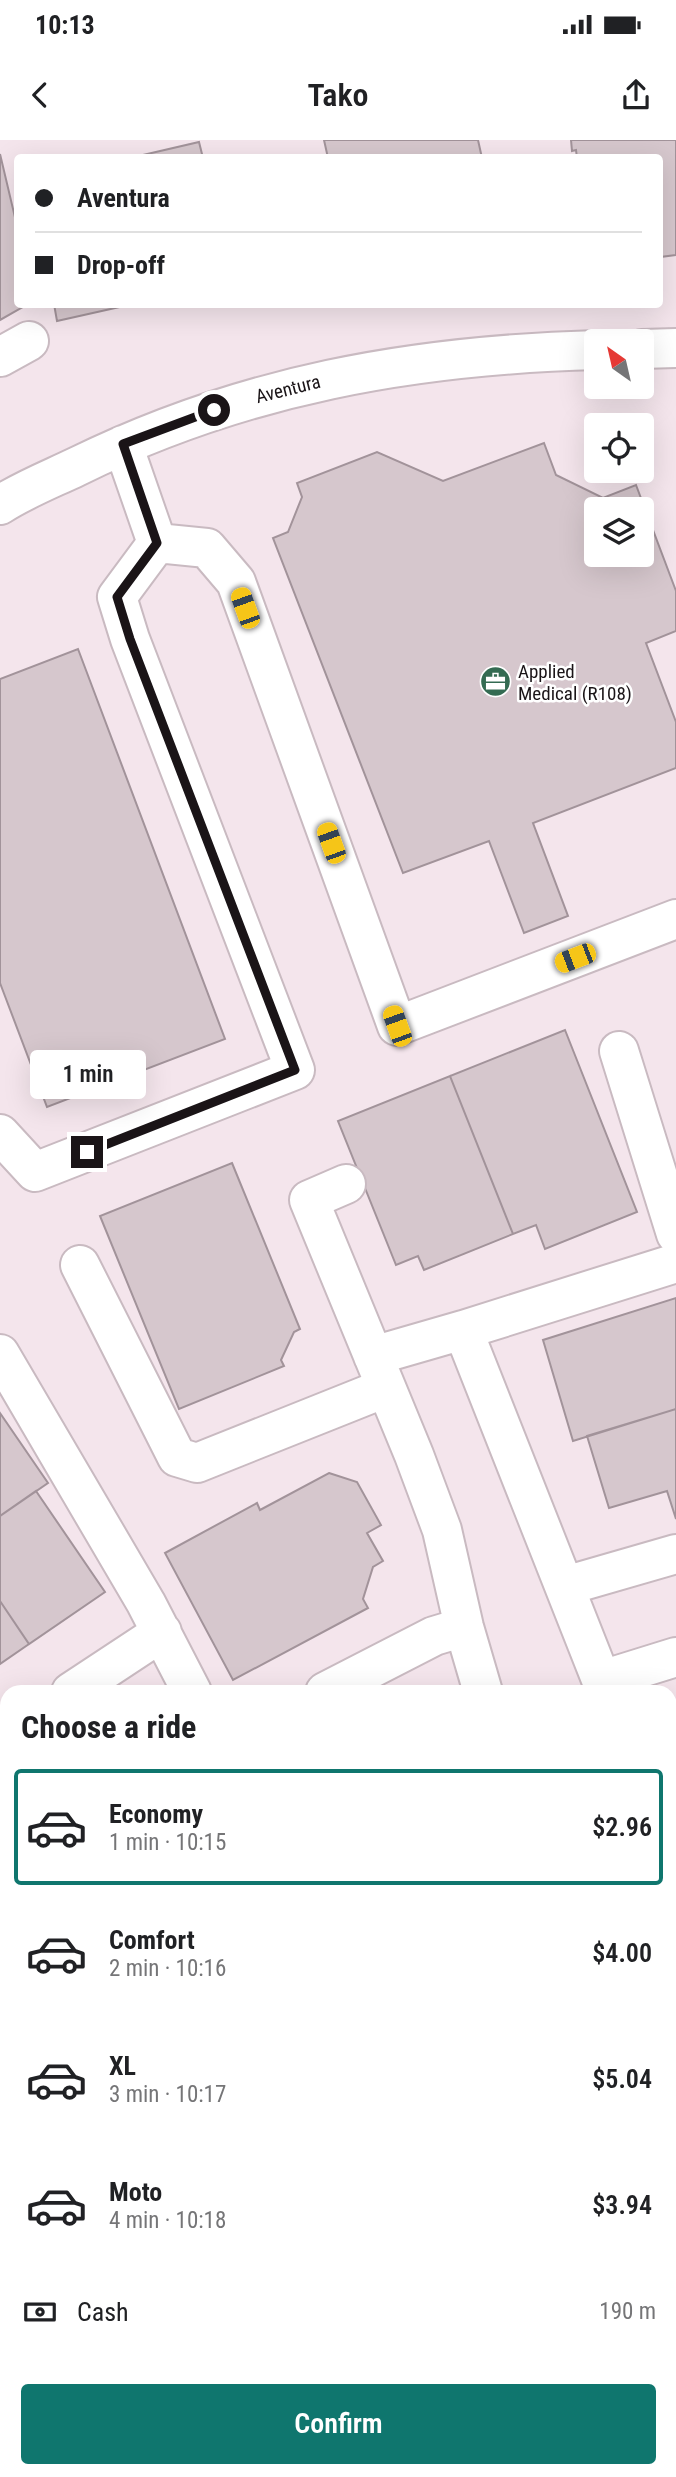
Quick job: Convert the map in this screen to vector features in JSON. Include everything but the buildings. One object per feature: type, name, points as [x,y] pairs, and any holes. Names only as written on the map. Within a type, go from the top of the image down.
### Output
[{"type":"street","points":[[654,349],[676,348]]},
{"type":"street","name":"Aventura","points":[[0,505],[123,444],[232,404],[305,384],[379,369],[468,357],[584,351]]},
{"type":"street","points":[[123,444],[157,543]]},
{"type":"street","points":[[157,543],[207,548],[236,582],[397,1026],[676,919]]},
{"type":"street","points":[[0,1134],[35,1172],[295,1070],[135,652],[117,597],[157,543]]},
{"type":"street","points":[[619,1051],[676,1234]]},
{"type":"street","points":[[346,1184],[309,1200],[442,1530],[480,1685]]},
{"type":"street","points":[[80,1265],[177,1457],[197,1462],[463,1331],[676,1263]]},
{"type":"street","points":[[463,1331],[604,1685]]},
{"type":"street","points":[[0,1354],[162,1632],[188,1685]]},
{"type":"street","points":[[565,1586],[676,1553]]},
{"type":"street","points":[[339,1685],[434,1636],[464,1627]]},
{"type":"street","points":[[82,1685],[162,1632]]},
{"type":"street","points":[[606,1685],[676,1657]]},
{"type":"place","name":"Applied Medical (R108)","points":[[495,682]]},
{"type":"route","points":[[87,1152],[295,1070],[130,639],[117,597],[157,543],[123,444],[214,410]]}]
